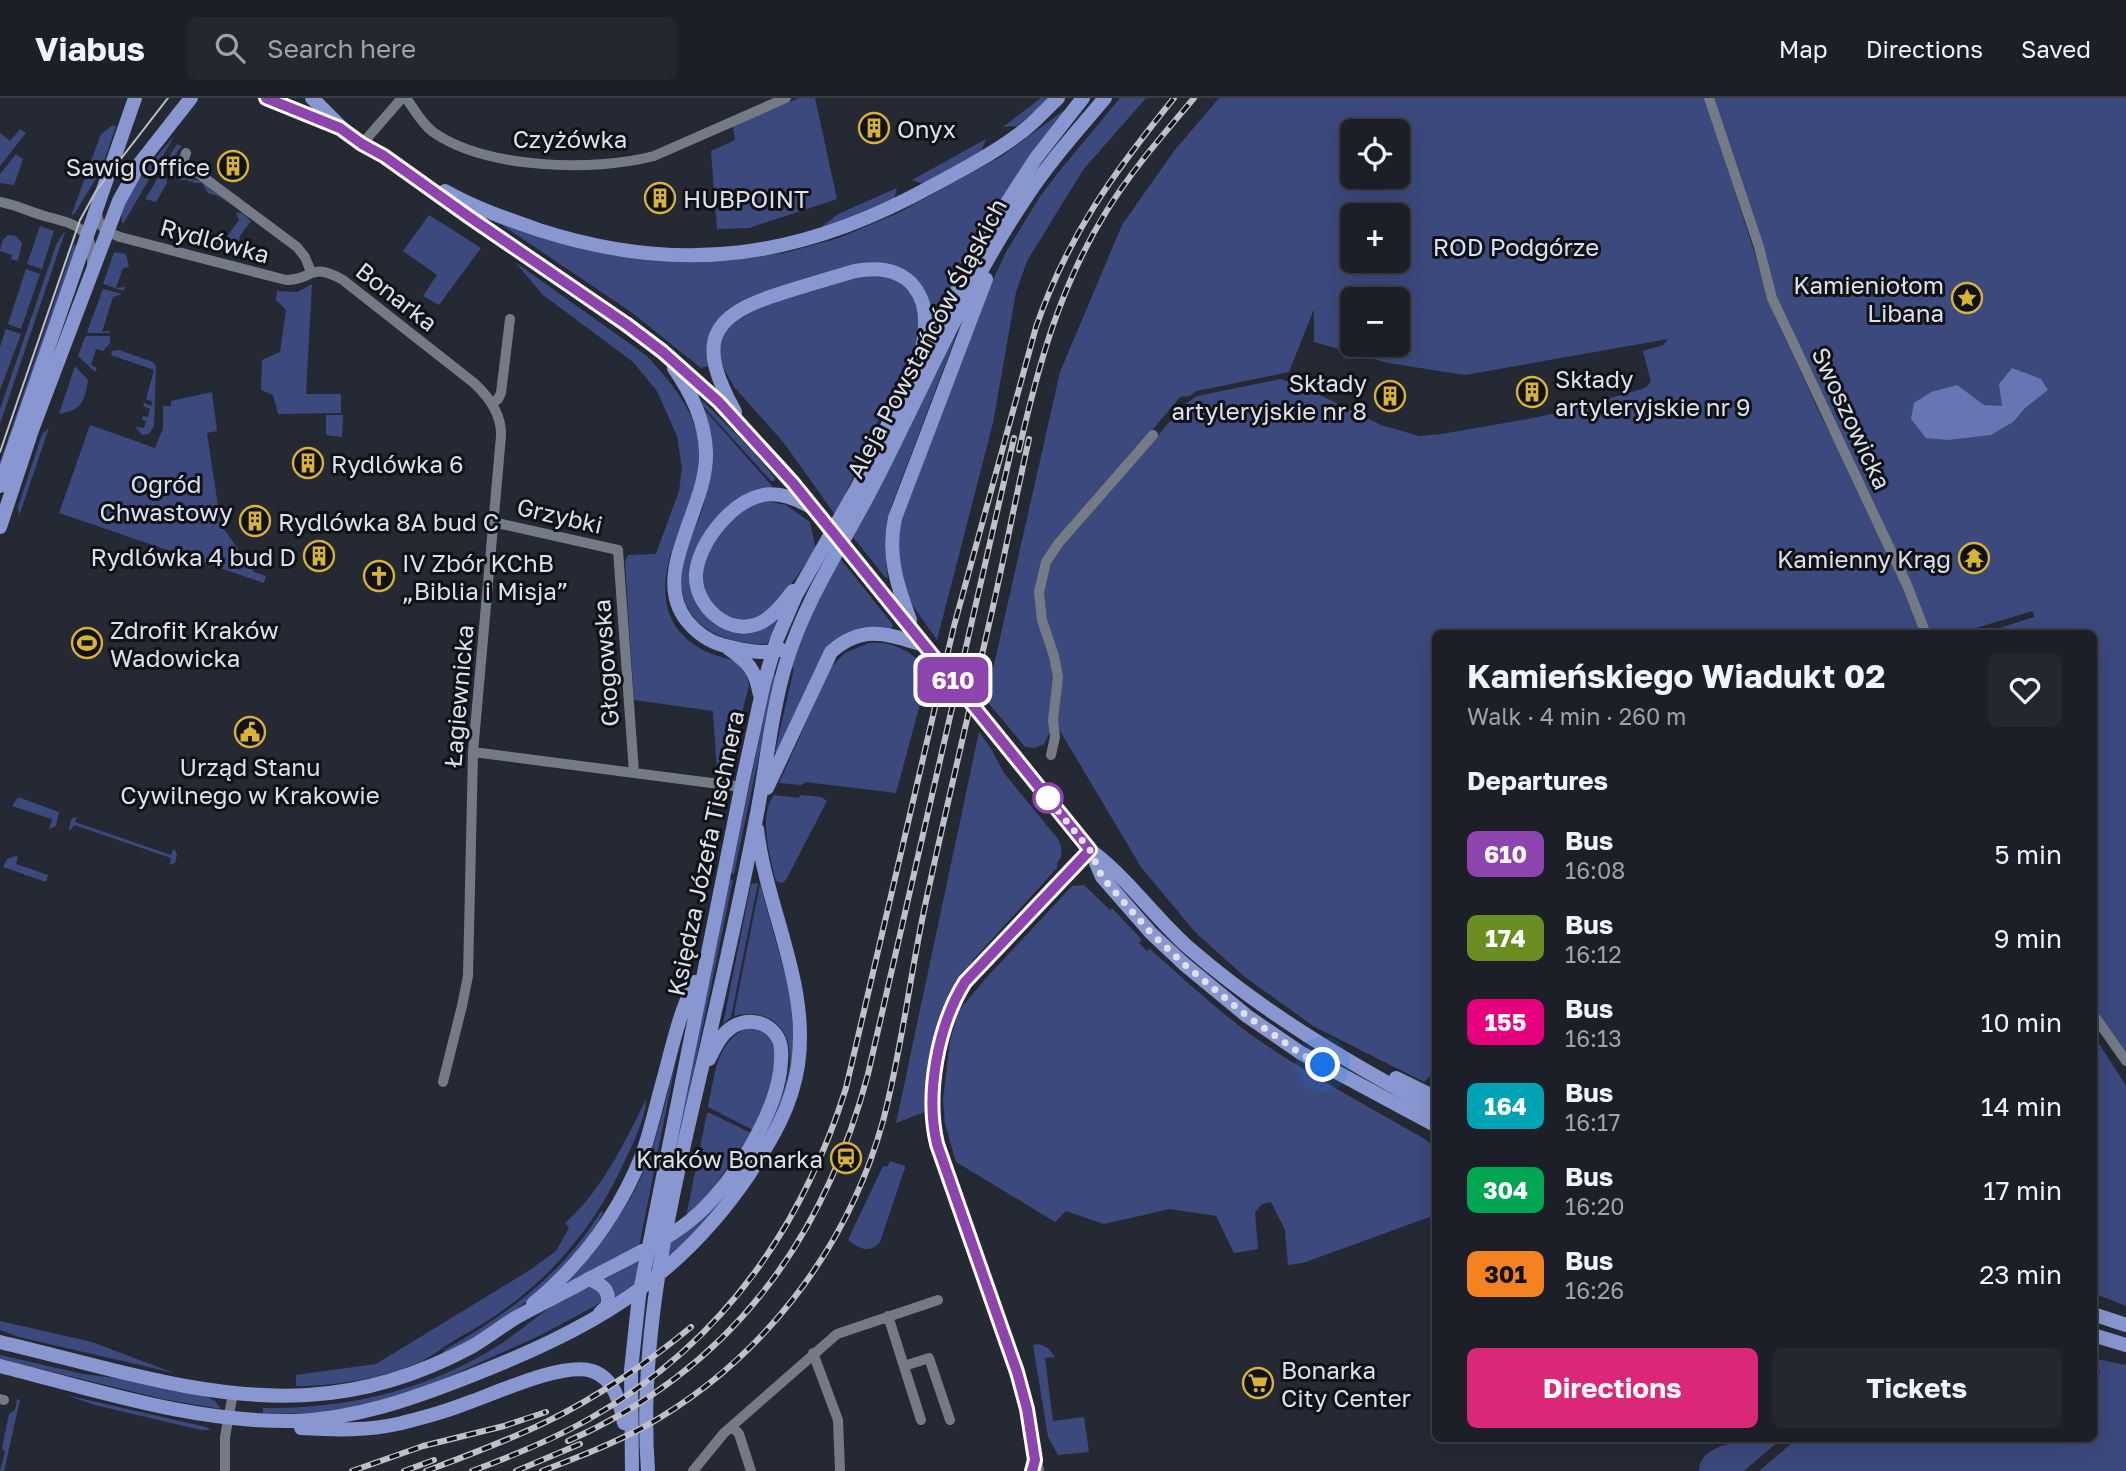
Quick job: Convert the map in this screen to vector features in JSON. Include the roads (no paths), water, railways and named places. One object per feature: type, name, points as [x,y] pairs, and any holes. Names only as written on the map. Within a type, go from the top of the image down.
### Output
[{"type":"main road","points":[[0,486],[135,98]]},
{"type":"main road","points":[[0,527],[32,430],[119,201],[132,174],[191,98]]},
{"type":"main road","points":[[267,98],[340,128]]},
{"type":"main road","points":[[312,98],[340,128],[362,144],[477,207],[572,240],[653,254],[687,256],[721,254],[807,240],[882,212],[989,155],[1021,133],[1058,98]]},
{"type":"main road","name":"Aleja Powstańców Śląskich","points":[[832,526],[1007,200],[1035,158],[1083,98]]},
{"type":"main road","name":"Aleja Powstańców Śląskich","points":[[832,526],[1001,238],[1045,171],[1105,98]]},
{"type":"main road","points":[[384,156],[602,306],[663,352],[745,428],[832,526],[855,559],[1090,850],[1102,877],[1151,933],[1184,964],[1247,1016],[1301,1054],[1432,1123]]},
{"type":"main road","points":[[914,632],[892,564],[891,534],[1001,238]]},
{"type":"main road","points":[[745,428],[718,376],[714,361],[714,342],[720,326],[728,317],[748,304],[764,298],[855,271],[879,268],[898,274],[914,285],[926,312],[926,329],[916,370]]},
{"type":"main road","points":[[663,352],[695,405],[702,422],[706,452],[702,489],[674,573],[673,591],[676,604],[689,624],[706,638],[725,646],[773,652],[785,646],[796,633]]},
{"type":"main road","points":[[807,575],[771,616],[747,626],[728,623],[712,613],[702,599],[696,582],[698,564],[708,542],[731,514],[750,500],[764,495],[783,495],[802,502],[832,526]]},
{"type":"main road","name":"Księdza Józefa Tischnera","points":[[631,1465],[630,1395],[639,1296],[741,787],[773,652],[788,613],[832,526]]},
{"type":"main road","name":"Księdza Józefa Tischnera","points":[[648,1471],[646,1395],[650,1333],[662,1258],[757,813],[780,688],[796,633],[815,590],[832,526]]},
{"type":"main road","points":[[0,1366],[140,1402],[228,1418],[266,1421],[361,1413],[409,1399],[515,1358],[592,1321],[628,1298],[672,1264],[702,1235],[741,1186],[770,1142],[785,1112],[798,1068],[800,1020],[792,977],[771,898],[757,813],[831,652],[845,642],[869,633],[893,635],[924,645]]},
{"type":"main road","points":[[725,646],[752,668],[760,700]]},
{"type":"main road","points":[[1090,850],[1111,865],[1186,946],[1235,987],[1353,1065],[1432,1107]]},
{"type":"main road","points":[[518,1317],[555,1284],[588,1248],[629,1183],[646,1144],[682,1012],[705,962]]},
{"type":"main road","points":[[0,1342],[185,1385],[233,1393],[305,1395],[341,1392],[380,1383],[438,1363],[682,1227],[702,1211],[724,1186],[758,1134],[773,1100],[781,1063],[780,1045],[776,1035],[769,1027],[758,1023],[747,1022],[731,1027],[720,1039],[697,1086]]},
{"type":"main road","points":[[1309,1038],[1432,1096]]},
{"type":"main road","points":[[1390,1101],[1407,1118],[1432,1134]]},
{"type":"main road","points":[[588,1279],[603,1286],[609,1299],[607,1306],[592,1321]]},
{"type":"main road","points":[[2097,1315],[2126,1325]]},
{"type":"main road","points":[[2097,1336],[2126,1345]]},
{"type":"main road","points":[[266,1421],[293,1428],[376,1428],[456,1408],[565,1370],[581,1368],[603,1377],[615,1391],[622,1412],[631,1465]]},
{"type":"street","points":[[362,144],[404,98]]},
{"type":"street","name":"Czyżówka","points":[[404,98],[432,132],[482,154],[525,162],[604,164],[654,156],[786,98]]},
{"type":"street","name":"Swoszowicka","points":[[1709,98],[1759,247],[1772,298],[1907,584],[1924,630]]},
{"type":"street","points":[[186,153],[183,162],[297,247],[311,272]]},
{"type":"street","points":[[0,202],[78,226],[87,237],[93,255],[92,273]]},
{"type":"street","points":[[96,206],[97,220],[107,232]]},
{"type":"street","name":"Rydlówka","points":[[107,232],[286,280],[311,272]]},
{"type":"street","name":"Bonarka","points":[[311,272],[330,273],[343,280],[453,366],[486,394],[492,403]]},
{"type":"street","points":[[492,403],[498,400],[501,393],[510,319]]},
{"type":"street","name":"Łagiewnicka","points":[[443,1082],[468,976],[473,752],[502,428],[492,403]]},
{"type":"street","points":[[1051,755],[1055,737],[1053,720],[1058,677],[1040,609],[1041,577],[1046,562],[1058,544],[1094,506],[1153,435]]},
{"type":"street","name":"Grzybki","points":[[493,522],[618,550]]},
{"type":"street","name":"Głogowska","points":[[618,550],[634,773]]},
{"type":"street","points":[[473,752],[741,787]]},
{"type":"street","points":[[1035,1467],[1027,1409],[1017,1372],[937,1144],[933,1101],[941,1037],[960,989],[1090,850]]},
{"type":"street","points":[[2097,1020],[2126,1061]]},
{"type":"street","points":[[693,1471],[732,1426],[837,1334],[937,1300]]},
{"type":"street","points":[[888,1315],[922,1420]]},
{"type":"street","points":[[813,1353],[838,1420],[840,1471]]},
{"type":"street","points":[[904,1366],[929,1358],[950,1420]]},
{"type":"street","points":[[225,1471],[228,1418],[233,1393]]},
{"type":"street","points":[[732,1426],[739,1434],[751,1471]]},
{"type":"tram line","points":[[0,452],[80,220],[96,191],[168,98]]},
{"type":"railway","points":[[472,1471],[532,1447],[589,1419],[636,1389],[678,1356],[716,1319],[750,1279],[805,1190],[846,1088],[954,626],[1036,327],[1078,234],[1112,179],[1174,98]]},
{"type":"railway","points":[[1019,450],[1052,327],[1090,240],[1126,182],[1194,98]]},
{"type":"railway","points":[[568,1441],[626,1411],[677,1377],[722,1338],[762,1294],[796,1245],[825,1192],[849,1135],[868,1074],[1014,438]]},
{"type":"railway","points":[[542,1471],[642,1428],[685,1401],[724,1371],[761,1337],[793,1299],[822,1258],[847,1215],[867,1169],[890,1094],[926,901],[1029,439]]},
{"type":"railway","points":[[426,1471],[531,1429],[584,1402],[622,1379],[691,1327]]},
{"type":"railway","points":[[352,1471],[423,1446],[504,1426],[546,1412]]},
{"type":"railway","points":[[516,1471],[580,1444]]},
{"type":"railway","points":[[404,1471],[434,1460]]},
{"type":"place","name":"Onyx","points":[[874,128]]},
{"type":"place","name":"Sawig Office","points":[[233,166]]},
{"type":"place","name":"HUBPOINT","points":[[660,198]]},
{"type":"place","name":"Kamieniołom Libana","points":[[1967,298]]},
{"type":"place","name":"Składy artyleryjskie nr 9","points":[[1532,392]]},
{"type":"place","name":"Składy artyleryjskie nr 8","points":[[1390,396]]},
{"type":"place","name":"Rydlówka 6","points":[[308,463]]},
{"type":"place","name":"Rydlówka 8A bud C","points":[[255,521]]},
{"type":"place","name":"Rydlówka 4 bud D","points":[[319,556]]},
{"type":"place","name":"Kamienny Krąg","points":[[1974,558]]},
{"type":"place","name":"IV Zbór KChB „Biblia i Misja”","points":[[379,576]]},
{"type":"place","name":"Zdrofit Kraków Wadowicka","points":[[87,643]]},
{"type":"place","name":"Urząd Stanu Cywilnego w Krakowie","points":[[250,732]]},
{"type":"place","name":"Kraków Bonarka","points":[[846,1158]]},
{"type":"place","name":"Bonarka City Center","points":[[1258,1383]]},
{"type":"park label","name":"ROD Podgórze","points":[[1516,246]]},
{"type":"park label","name":"Ogród Chwastowy","points":[[166,497]]}]
